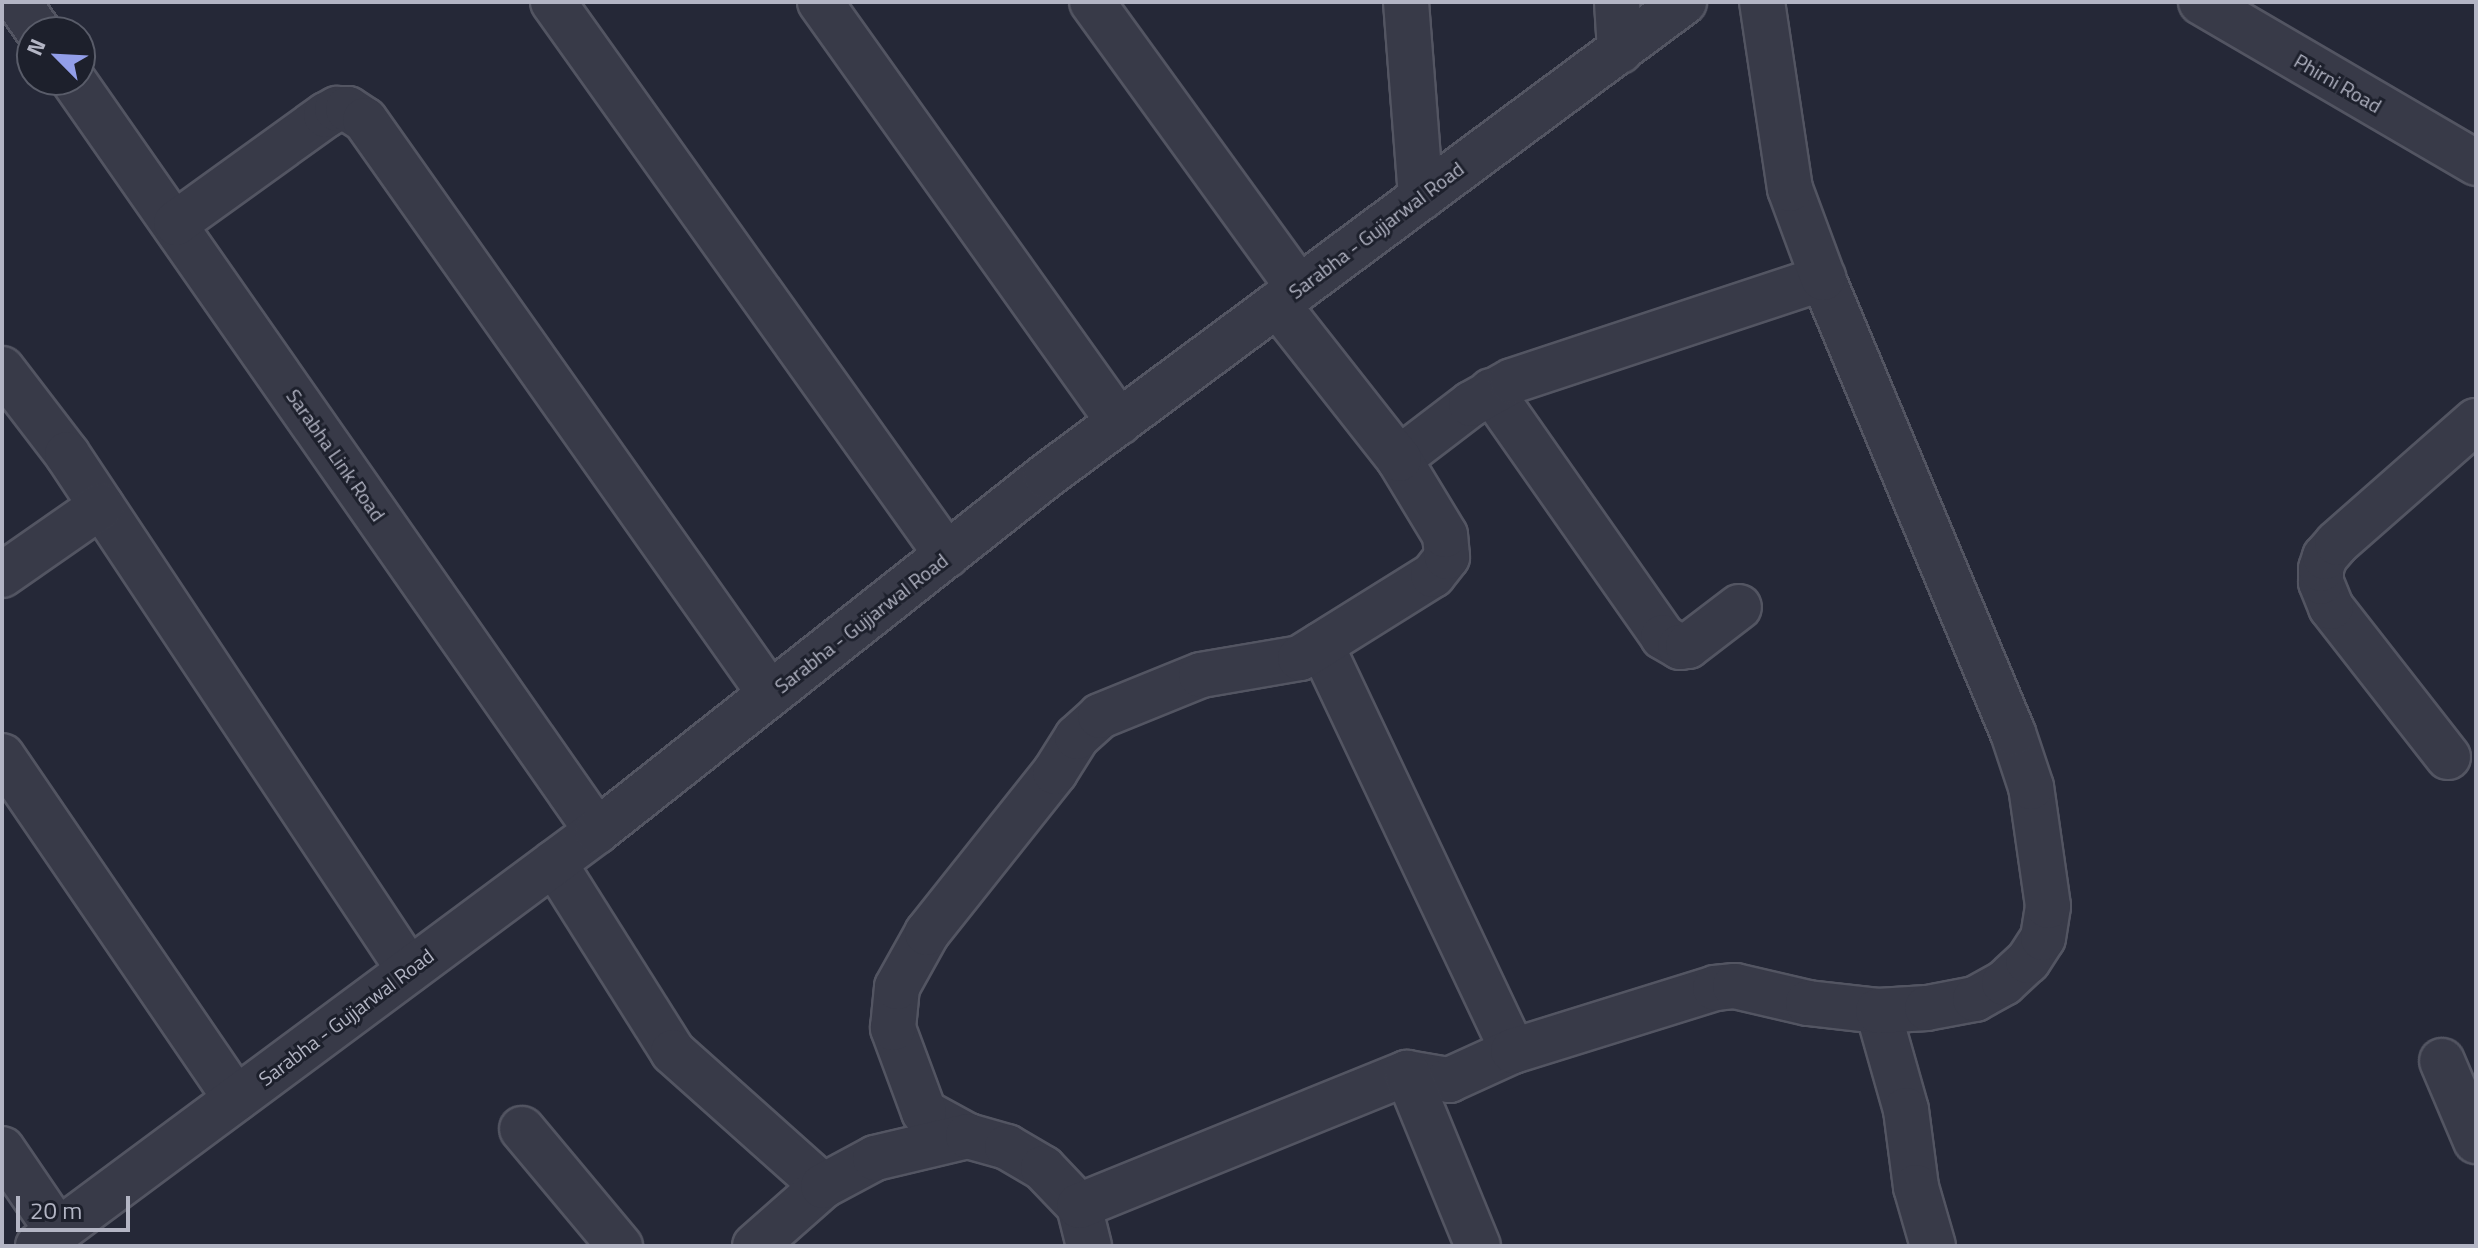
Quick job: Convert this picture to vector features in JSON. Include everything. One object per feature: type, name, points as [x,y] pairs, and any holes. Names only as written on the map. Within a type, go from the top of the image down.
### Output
[{"type":"street","points":[[553,2],[947,555]]},
{"type":"street","points":[[820,2],[1119,422]]},
{"type":"street","points":[[1092,2],[1399,459],[1445,535],[1447,557],[1433,575],[1300,658],[1201,675],[1100,716],[1077,737],[1055,772],[927,933],[897,987],[893,1028],[924,1112],[968,1136],[1007,1147],[1043,1168],[1084,1226],[1407,1073],[1449,1080],[1513,1051],[1715,988],[1735,986],[1808,1003],[1878,1011],[1927,1008],[1975,999],[2004,983],[2028,961],[2043,938],[2048,906],[2031,787],[2013,733],[1823,278],[1790,189],[1762,2]]},
{"type":"street","points":[[1406,2],[1421,197]]},
{"type":"street","points":[[1617,2],[1620,51]]},
{"type":"street","name":"Sarabha - Gujjarwal Road","points":[[48,1238],[597,831],[1119,422],[1684,2]]},
{"type":"street","name":"Phirni Road","points":[[2201,2],[2476,163]]},
{"type":"street","name":"Sarabha Link Road","points":[[85,96],[597,831]]},
{"type":"street","points":[[176,223],[337,109],[348,109],[365,120],[770,694]]},
{"type":"street","points":[[1399,459],[1491,391],[1823,278]]},
{"type":"street","points":[[2,369],[101,506],[409,970]]},
{"type":"street","points":[[1491,391],[1663,637],[1680,647],[1688,646],[1739,607]]},
{"type":"street","points":[[2448,757],[2331,607],[2321,582],[2321,569],[2325,557],[2337,543],[2476,421]]},
{"type":"street","points":[[2,575],[101,506]]},
{"type":"street","points":[[1321,645],[1513,1051]]},
{"type":"street","points":[[2,756],[236,1099]]},
{"type":"street","points":[[554,863],[673,1052],[823,1186]]},
{"type":"street","points":[[1878,1011],[1906,1110],[1916,1187],[1933,1246]]},
{"type":"street","points":[[2442,1061],[2476,1141]]},
{"type":"street","points":[[1407,1073],[1478,1246]]},
{"type":"street","points":[[522,1129],[620,1246]]},
{"type":"street","points":[[755,1246],[823,1186],[875,1158],[968,1136]]},
{"type":"street","points":[[2,1149],[48,1238]]}]
